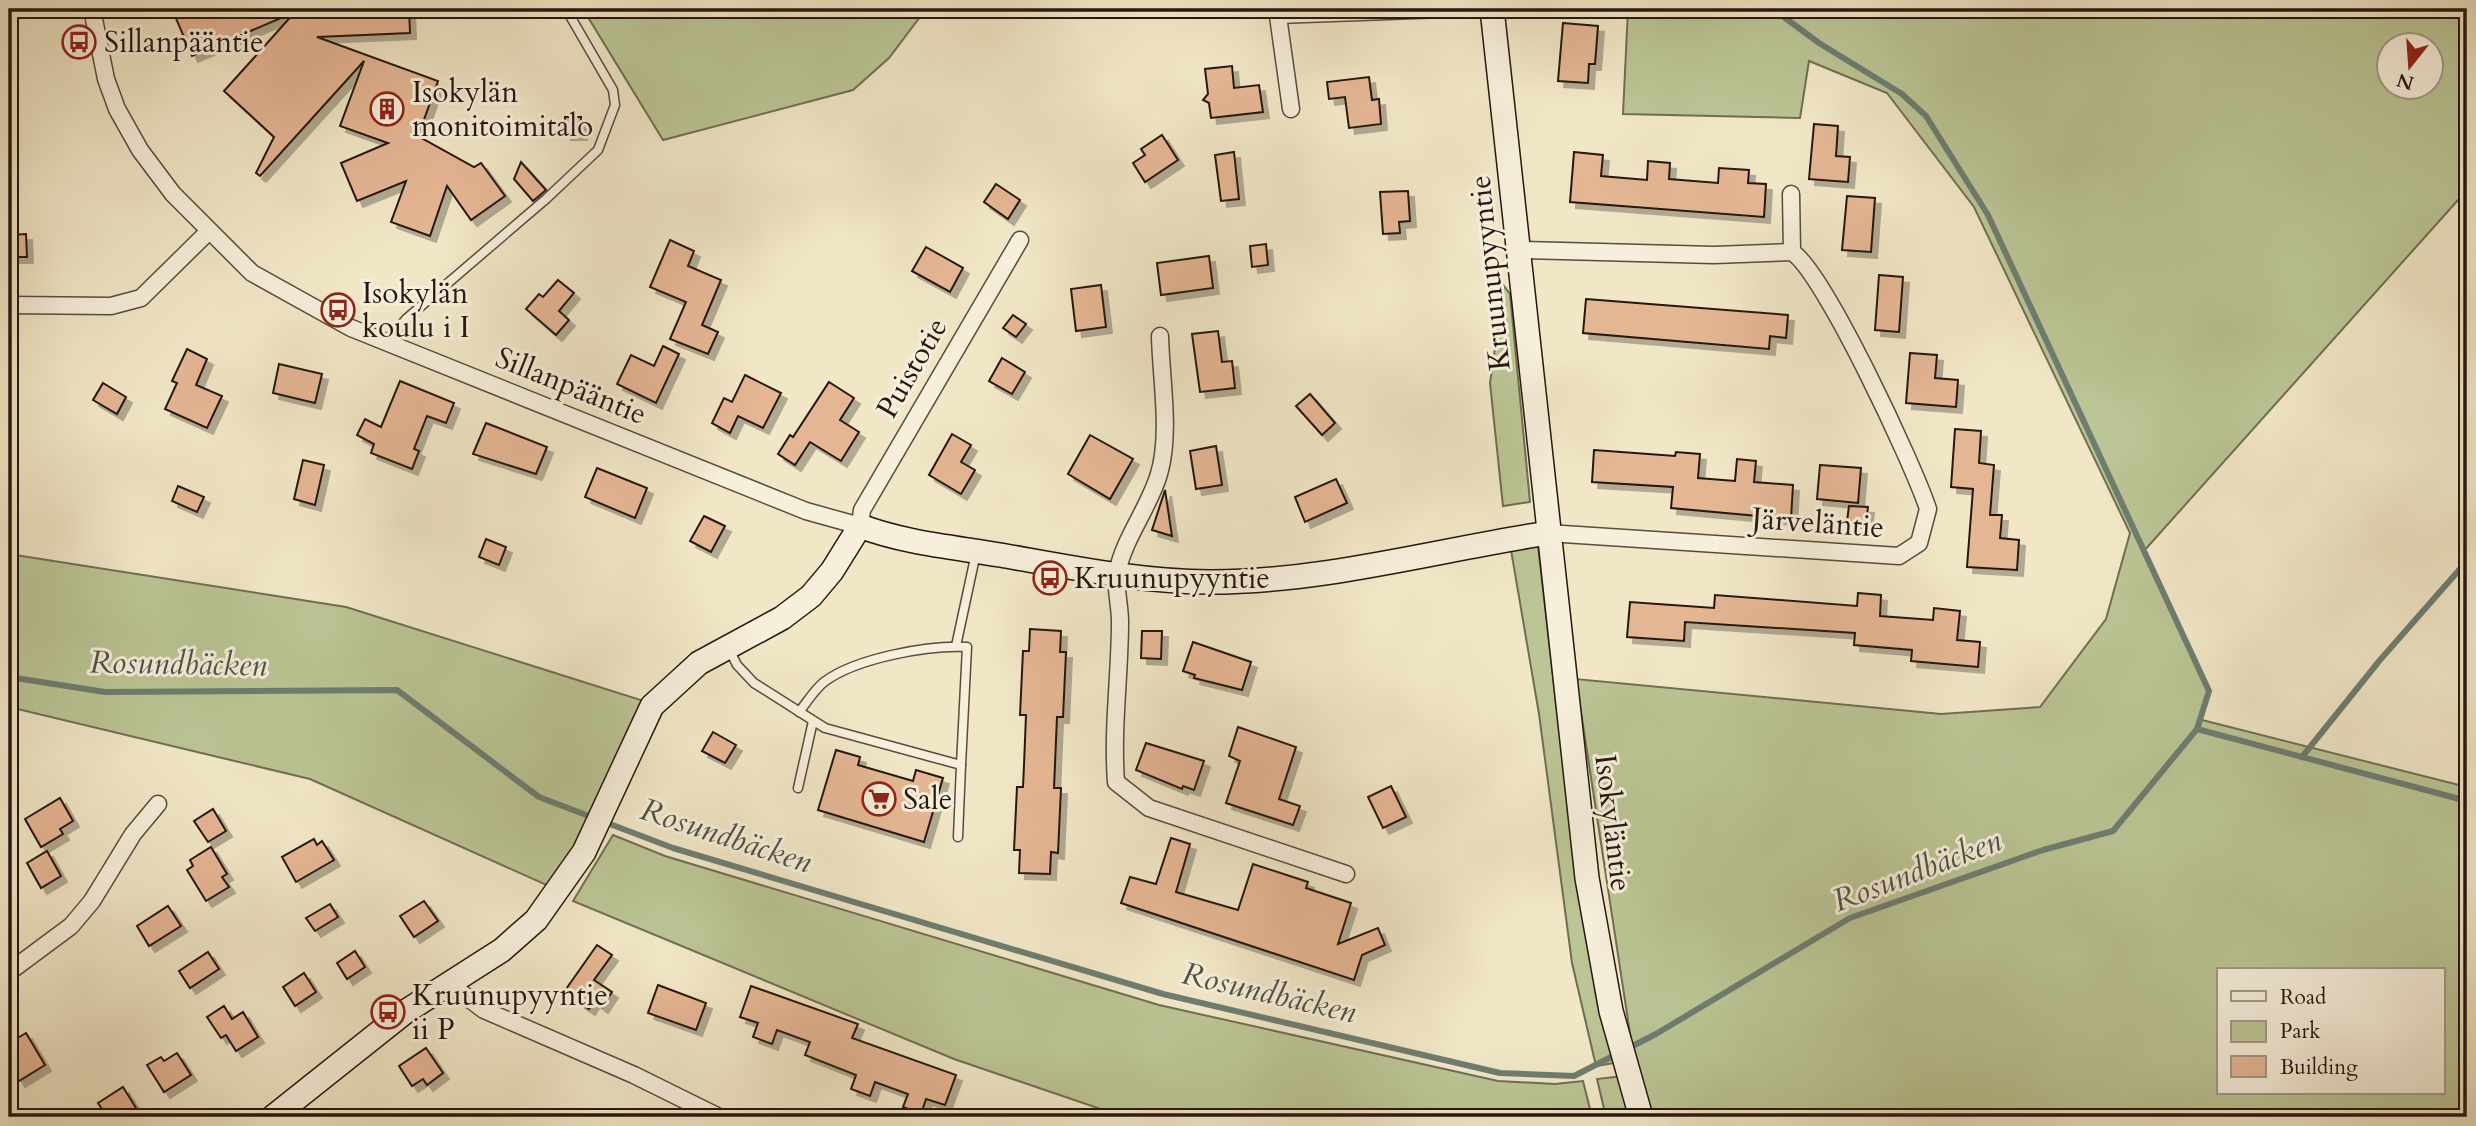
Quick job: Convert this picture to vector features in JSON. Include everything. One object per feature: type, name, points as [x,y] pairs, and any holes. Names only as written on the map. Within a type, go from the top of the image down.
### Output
[{"type":"street","name":"Sillanpääntie","points":[[92,9],[106,79],[117,109],[140,150],[173,194],[251,273],[279,291],[351,328],[806,511],[860,526]]},
{"type":"street","points":[[1292,109],[1278,12],[1442,9]]},
{"type":"street","name":"Kruunupyyntie","points":[[1493,9],[1548,533]]},
{"type":"street","points":[[1520,250],[1714,255],[1792,252],[1791,194]]},
{"type":"street","points":[[9,305],[111,306],[141,298],[208,232]]},
{"type":"street","name":"Puistotie","points":[[860,526],[862,510],[1020,240]]},
{"type":"street","name":"Järveläntie","points":[[1548,533],[1884,556],[1899,556],[1919,543],[1928,509],[1922,491],[1829,299],[1803,259],[1792,252]]},
{"type":"street","points":[[1160,336],[1161,399],[1166,431],[1164,454],[1150,498],[1135,526],[1117,573],[1120,622],[1113,738],[1115,782],[1149,808],[1346,874]]},
{"type":"street","points":[[273,1117],[405,1012],[502,950],[536,920],[555,897],[592,838],[652,705],[699,663],[727,645],[782,618],[811,596],[832,571],[860,526],[912,542],[1153,579],[1261,580],[1548,533]]},
{"type":"street","name":"Isokyläntie","points":[[1548,533],[1587,878],[1611,1011],[1641,1117]]},
{"type":"street","points":[[9,972],[71,926],[92,901],[133,834],[158,804]]},
{"type":"street","points":[[451,985],[484,1010],[634,1075],[719,1117]]},
{"type":"lane","points":[[387,342],[406,319],[546,199],[598,150],[615,105],[613,90],[566,9]]},
{"type":"lane","points":[[956,646],[976,551]]},
{"type":"lane","points":[[727,645],[737,665],[754,683],[825,728],[961,765]]},
{"type":"lane","points":[[799,712],[822,683],[844,671],[900,655],[956,646],[967,647],[958,837]]},
{"type":"lane","points":[[798,788],[813,720]]},
{"type":"green space","points":[[583,9],[932,9],[923,13],[889,58],[853,90],[663,140]]},
{"type":"green space","points":[[1628,9],[2467,9],[2467,190],[2143,552],[2209,691],[2202,720],[2467,787],[2467,1117],[1652,1117],[1631,1040],[1576,679],[1941,714],[2040,707],[2106,619],[2130,533],[1974,207],[1887,93],[1809,61],[1800,118],[1623,114]]},
{"type":"green space","points":[[1504,286],[1510,294],[1530,502],[1503,506],[1490,383]]},
{"type":"green space","points":[[1538,546],[1576,876],[1620,1062],[1596,1066],[1572,963],[1539,714],[1511,550]]},
{"type":"green space","points":[[9,554],[346,607],[644,701],[582,834],[551,887],[310,779],[9,707]]},
{"type":"green space","points":[[613,835],[665,856],[1159,1005],[1498,1081],[1555,1084],[1583,1081],[1592,1117],[1124,1117],[954,1059],[573,901]]},
{"type":"green space","points":[[1622,1076],[1633,1117],[1606,1117],[1597,1079]]},
{"type":"building","name":"Isokylän monitoimitalo","points":[[172,9],[409,9],[410,33],[317,37],[438,81],[418,136],[474,167],[481,163],[505,196],[471,220],[447,186],[430,236],[391,222],[406,181],[357,201],[341,163],[388,143],[340,126],[364,61],[260,176],[256,173],[274,137],[224,91],[295,12],[192,56]]},
{"type":"building","points":[[1563,23],[1598,26],[1595,64],[1589,64],[1588,83],[1558,81]]},
{"type":"building","points":[[1232,66],[1234,88],[1259,85],[1263,112],[1211,118],[1209,103],[1203,100],[1208,94],[1205,69]]},
{"type":"building","points":[[1369,77],[1372,100],[1379,99],[1381,124],[1349,128],[1345,97],[1329,99],[1327,82]]},
{"type":"building","points":[[565,117],[581,117],[581,134],[565,134]]},
{"type":"building","points":[[1814,124],[1838,126],[1836,156],[1850,157],[1848,182],[1809,179]]},
{"type":"building","points":[[1162,135],[1178,160],[1145,182],[1133,163],[1145,155],[1141,149]]},
{"type":"building","points":[[1234,152],[1239,199],[1221,201],[1215,155]]},
{"type":"building","points":[[1574,152],[1603,155],[1601,176],[1647,180],[1648,161],[1670,163],[1669,179],[1718,183],[1719,168],[1749,170],[1748,183],[1766,184],[1764,217],[1570,202]]},
{"type":"building","points":[[521,162],[546,190],[533,201],[514,179]]},
{"type":"building","points":[[996,184],[1020,200],[1008,219],[984,202]]},
{"type":"building","points":[[1408,191],[1410,221],[1399,222],[1400,233],[1383,234],[1380,192]]},
{"type":"building","points":[[1847,196],[1875,198],[1871,252],[1842,250]]},
{"type":"building","points":[[26,234],[27,257],[9,257],[9,235]]},
{"type":"building","points":[[670,240],[694,251],[688,266],[721,280],[702,325],[718,332],[708,354],[670,339],[686,302],[650,287]]},
{"type":"building","points":[[1266,244],[1268,265],[1252,267],[1250,246]]},
{"type":"building","points":[[926,247],[963,268],[950,292],[912,271]]},
{"type":"building","points":[[1209,256],[1213,288],[1161,295],[1157,263]]},
{"type":"building","points":[[1879,275],[1903,277],[1899,332],[1875,330]]},
{"type":"building","points":[[558,280],[574,293],[559,311],[569,320],[556,335],[526,309],[539,294],[543,297]]},
{"type":"building","points":[[1101,285],[1106,327],[1076,331],[1071,289]]},
{"type":"building","points":[[1586,299],[1788,315],[1786,338],[1770,336],[1769,349],[1583,333]]},
{"type":"building","points":[[1013,315],[1026,324],[1016,337],[1003,328]]},
{"type":"building","points":[[1218,331],[1222,362],[1232,361],[1235,388],[1200,392],[1192,334]]},
{"type":"building","points":[[663,346],[679,354],[656,403],[617,384],[631,355],[654,366]]},
{"type":"building","points":[[187,349],[207,359],[196,385],[222,396],[207,428],[165,409],[177,383],[172,381]]},
{"type":"building","points":[[1910,353],[1937,355],[1935,378],[1958,380],[1956,407],[1906,403]]},
{"type":"building","points":[[1002,358],[1025,372],[1012,394],[989,381]]},
{"type":"building","points":[[279,364],[322,374],[315,403],[273,393]]},
{"type":"building","points":[[745,375],[781,393],[763,428],[738,416],[730,433],[712,423],[724,398],[732,402]]},
{"type":"building","points":[[400,381],[454,403],[446,423],[427,416],[414,449],[419,451],[412,469],[371,453],[374,444],[357,435],[365,419],[381,427]]},
{"type":"building","points":[[829,382],[854,398],[840,420],[859,432],[841,461],[810,442],[795,465],[778,454],[790,435],[793,437]]},
{"type":"building","points":[[103,383],[126,397],[117,414],[93,400]]},
{"type":"building","points":[[1310,394],[1335,423],[1322,435],[1296,406]]},
{"type":"building","points":[[486,423],[547,447],[536,474],[473,454]]},
{"type":"building","points":[[1955,429],[1981,431],[1979,463],[1994,465],[1990,515],[2002,515],[2000,538],[2019,540],[2017,570],[1967,567],[1973,489],[1951,487]]},
{"type":"building","points":[[952,434],[971,445],[961,462],[975,470],[961,494],[929,475]]},
{"type":"building","points":[[1090,435],[1133,459],[1110,499],[1068,474]]},
{"type":"building","points":[[1216,446],[1222,485],[1196,489],[1190,451]]},
{"type":"building","points":[[1594,450],[1675,456],[1676,452],[1700,454],[1698,478],[1735,481],[1737,459],[1756,461],[1754,482],[1793,485],[1791,519],[1671,508],[1673,487],[1592,482]]},
{"type":"building","points":[[303,460],[324,465],[315,505],[294,499]]},
{"type":"building","points":[[1820,465],[1861,468],[1858,503],[1817,499]]},
{"type":"building","points":[[597,468],[647,488],[635,518],[585,497]]},
{"type":"building","points":[[1336,479],[1347,503],[1305,522],[1295,497]]},
{"type":"building","points":[[178,486],[204,497],[197,512],[172,501]]},
{"type":"building","points":[[1165,490],[1172,536],[1152,530]]},
{"type":"building","points":[[1849,506],[1868,507],[1866,523],[1847,521]]},
{"type":"building","points":[[704,516],[725,526],[711,552],[690,541]]},
{"type":"building","points":[[486,539],[506,547],[499,565],[479,557]]},
{"type":"building","points":[[1858,593],[1881,595],[1880,616],[1933,620],[1934,608],[1960,611],[1957,640],[1980,642],[1978,667],[1911,661],[1912,650],[1854,645],[1855,633],[1685,622],[1684,641],[1627,637],[1630,602],[1714,608],[1715,595],[1857,606]]},
{"type":"building","points":[[1030,629],[1061,631],[1060,652],[1066,652],[1063,717],[1057,717],[1054,788],[1061,788],[1058,853],[1051,852],[1050,874],[1019,873],[1020,850],[1014,850],[1017,787],[1023,787],[1024,765],[1026,715],[1020,715],[1023,651],[1029,651]]},
{"type":"building","points":[[1142,631],[1162,631],[1161,659],[1141,658]]},
{"type":"building","points":[[1193,642],[1251,662],[1242,690],[1194,678],[1195,675],[1183,671]]},
{"type":"building","points":[[1238,727],[1296,747],[1279,799],[1300,806],[1293,825],[1226,803],[1240,761],[1229,756]]},
{"type":"building","points":[[713,732],[736,745],[725,763],[702,751]]},
{"type":"building","points":[[1146,743],[1204,761],[1194,790],[1183,786],[1182,789],[1136,770]]},
{"type":"building","name":"Sale","points":[[836,750],[860,757],[858,765],[913,781],[916,770],[943,778],[924,842],[818,810]]},
{"type":"building","points":[[1391,786],[1406,817],[1383,828],[1368,797]]},
{"type":"building","points":[[60,798],[73,821],[60,829],[63,834],[41,847],[25,819]]},
{"type":"building","points":[[213,809],[226,831],[208,842],[194,821]]},
{"type":"building","points":[[1171,838],[1190,844],[1176,892],[1238,910],[1253,864],[1308,882],[1306,888],[1351,903],[1338,944],[1378,928],[1385,945],[1362,955],[1354,980],[1121,903],[1130,877],[1156,884]]},
{"type":"building","points":[[314,839],[317,845],[322,841],[334,860],[296,882],[282,857]]},
{"type":"building","points":[[211,847],[227,874],[222,877],[229,887],[206,901],[187,870],[193,866],[190,860]]},
{"type":"building","points":[[47,851],[61,876],[41,888],[27,863]]},
{"type":"building","points":[[424,901],[438,921],[414,937],[400,916]]},
{"type":"building","points":[[330,904],[338,917],[315,931],[306,918]]},
{"type":"building","points":[[168,906],[181,926],[149,946],[137,926]]},
{"type":"building","points":[[597,945],[612,955],[594,980],[612,992],[602,1007],[594,1001],[589,1009],[564,992]]},
{"type":"building","points":[[355,951],[365,967],[347,979],[337,963]]},
{"type":"building","points":[[208,952],[219,969],[190,988],[179,971]]},
{"type":"building","points":[[304,973],[316,992],[295,1006],[283,987]]},
{"type":"building","points":[[658,985],[706,1003],[696,1030],[648,1013]]},
{"type":"building","points":[[751,986],[858,1024],[852,1038],[956,1075],[945,1105],[926,1099],[921,1114],[903,1107],[908,1094],[875,1082],[870,1096],[851,1089],[856,1075],[805,1055],[810,1042],[777,1030],[772,1044],[753,1037],[758,1023],[740,1017]]},
{"type":"building","points":[[224,1006],[232,1019],[243,1012],[258,1037],[236,1051],[226,1035],[221,1038],[207,1017]]},
{"type":"building","points":[[26,1033],[45,1065],[19,1081],[9,1063],[9,1043]]},
{"type":"building","points":[[426,1048],[443,1073],[427,1085],[423,1079],[412,1086],[399,1066]]},
{"type":"building","points":[[177,1053],[191,1075],[164,1092],[147,1065],[161,1057],[164,1061]]},
{"type":"building","points":[[123,1087],[136,1108],[122,1117],[107,1117],[98,1103]]},
{"type":"waterway","points":[[1773,9],[1819,43],[1902,94],[1926,116],[1988,215],[2209,691],[2197,729]]},
{"type":"waterway","points":[[2302,757],[2380,660],[2467,561]]},
{"type":"waterway","name":"Rosundbäcken","points":[[9,677],[105,692],[397,690],[539,797],[673,848],[1163,994],[1500,1073],[1574,1076],[1656,1034],[1850,918],[2043,850],[2113,831],[2197,729],[2467,801]]},
{"type":"place","name":"Sillanpääntie","points":[[79,42]]},
{"type":"place","name":"Isokylän monitoimitalo","points":[[387,109]]},
{"type":"place","name":"Isokylän koulu i I","points":[[338,310]]},
{"type":"place","name":"Kruunupyyntie","points":[[1050,578]]},
{"type":"place","name":"Sale","points":[[879,799]]},
{"type":"place","name":"Kruunupyyntie ii P","points":[[388,1012]]}]
